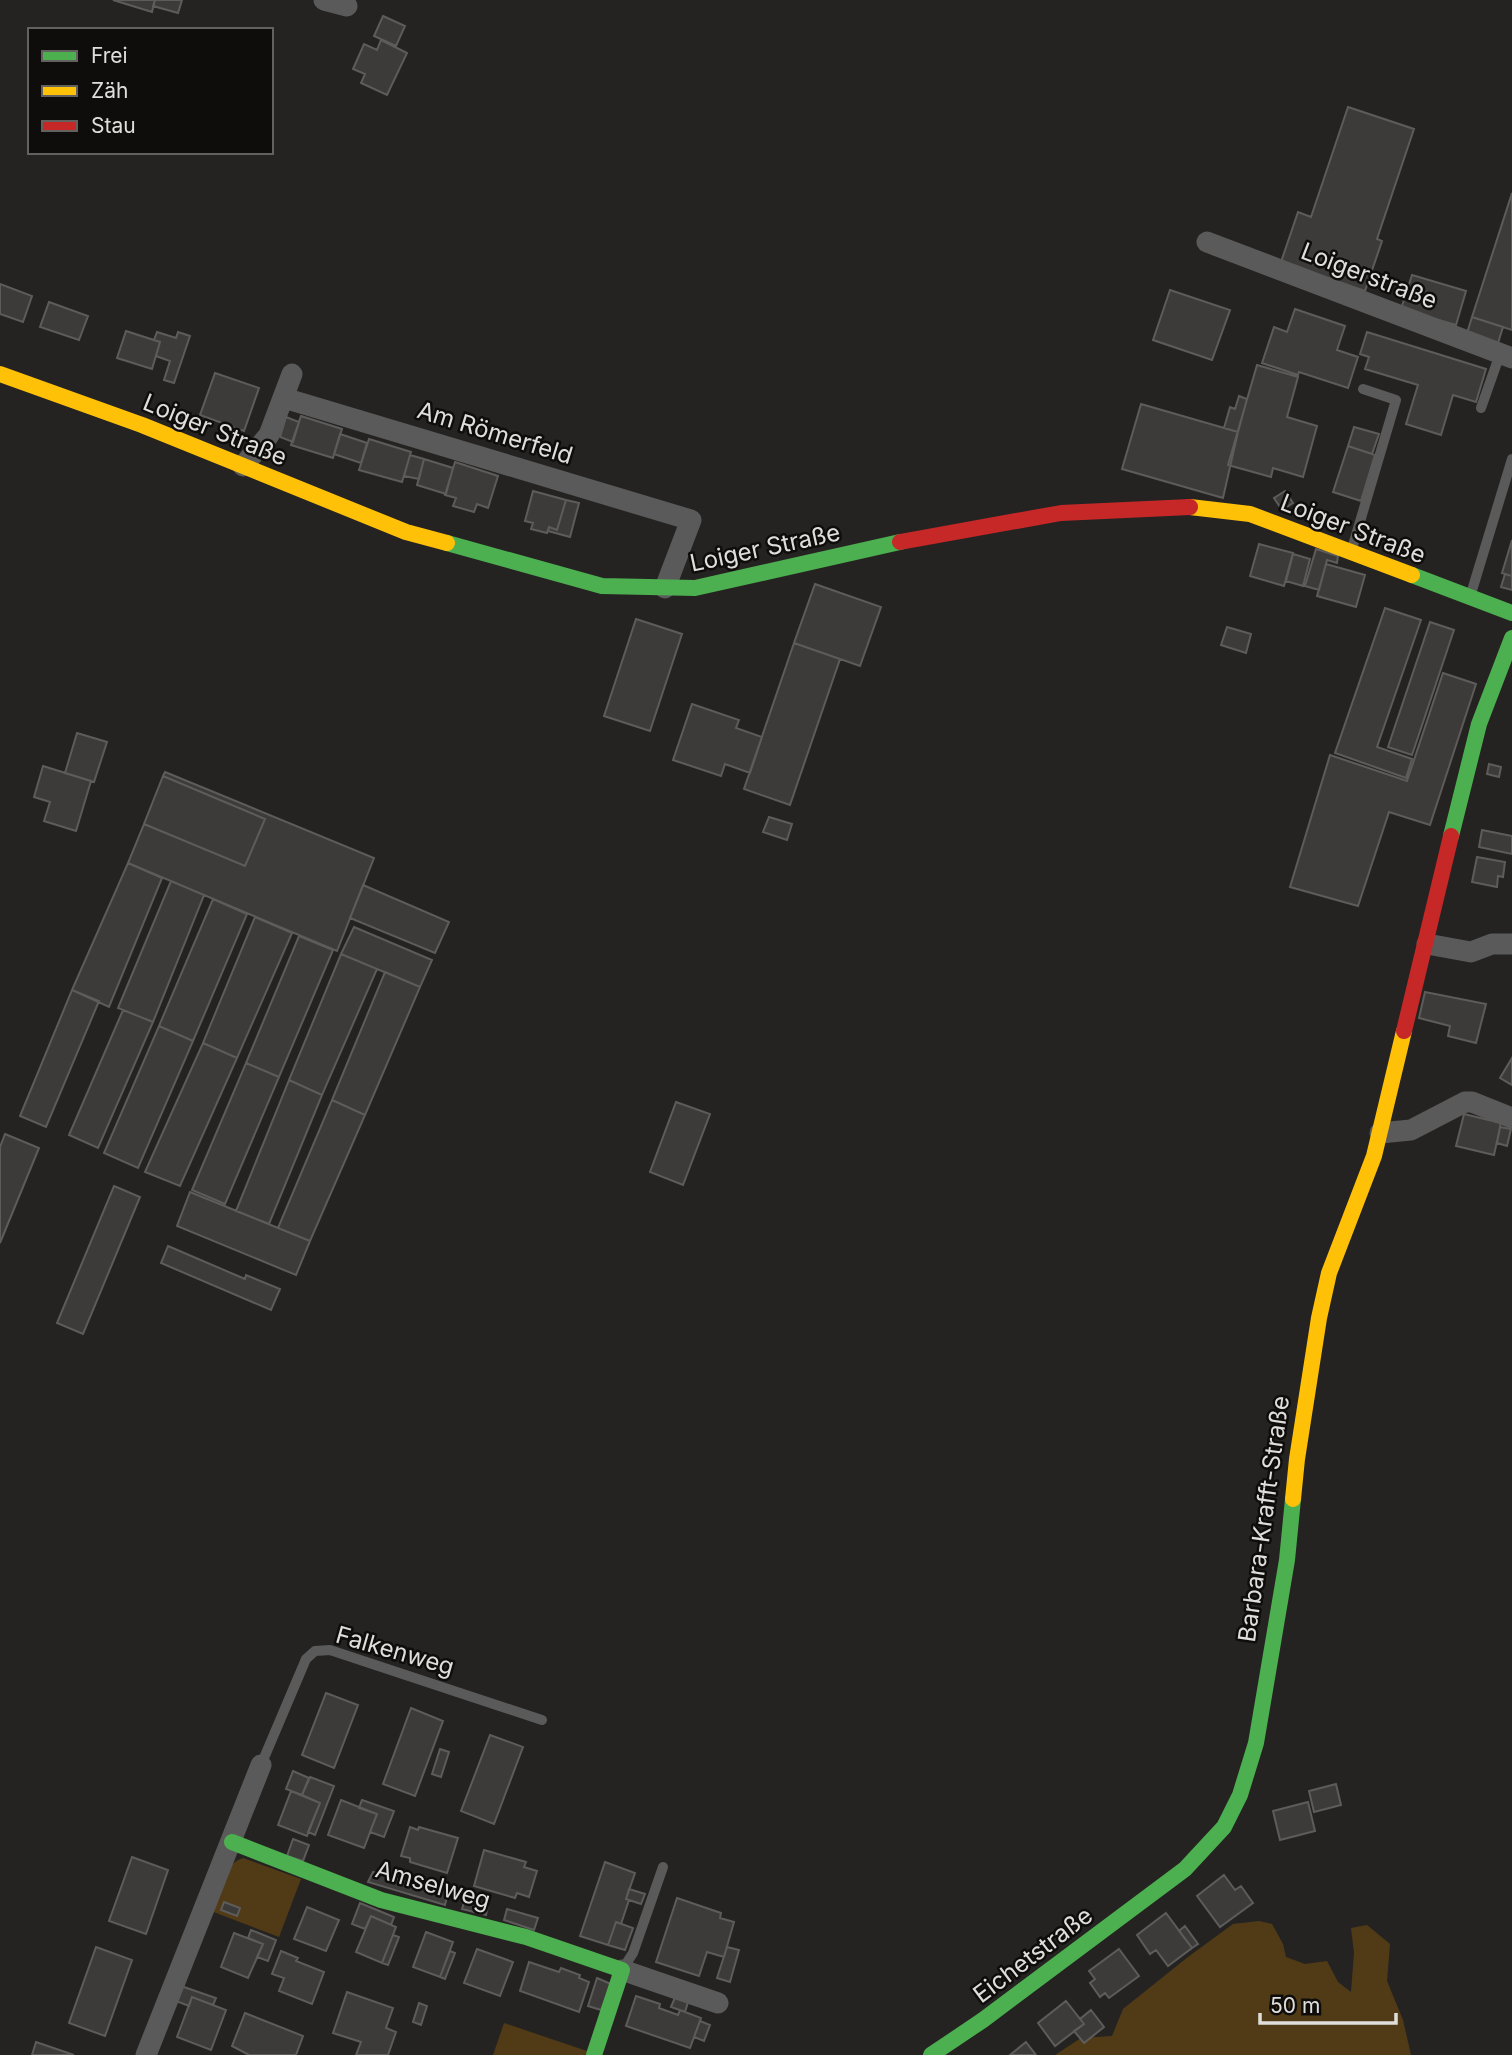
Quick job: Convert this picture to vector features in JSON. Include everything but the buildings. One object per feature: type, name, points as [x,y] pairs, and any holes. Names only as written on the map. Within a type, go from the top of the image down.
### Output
[{"type":"street","points":[[324,0],[347,6]]},
{"type":"street","name":"Loigerstraße","points":[[1207,242],[1506,356]]},
{"type":"street","name":"Loiger Straße","points":[[0,374],[130,420],[407,532],[602,586],[695,588],[926,536],[1061,513],[1189,507],[1250,514],[1512,614]]},
{"type":"street","points":[[243,466],[269,435],[292,374]]},
{"type":"street","name":"Am Römerfeld","points":[[284,398],[691,520],[666,588]]},
{"type":"street","name":"Barbara-Krafft-Straße","points":[[1161,1888],[1213,1841],[1231,1814],[1248,1774],[1256,1743],[1287,1560],[1297,1459],[1322,1306],[1333,1258],[1368,1176],[1381,1133],[1427,944],[1432,911],[1479,724],[1512,638]]},
{"type":"street","points":[[1427,944],[1471,952],[1492,944],[1512,944]]},
{"type":"street","points":[[1381,1133],[1411,1130],[1465,1102],[1472,1102],[1512,1118]]},
{"type":"street","points":[[146,2055],[261,1765]]},
{"type":"street","name":"Amselweg","points":[[232,1842],[381,1900],[526,1937],[718,2003]]},
{"type":"street","name":"Eichetstraße","points":[[931,2055],[959,2045],[983,2021],[1161,1888]]},
{"type":"street","points":[[594,2055],[622,1970]]},
{"type":"lane","points":[[1481,408],[1506,356]]},
{"type":"lane","points":[[1351,552],[1396,400],[1363,389]]},
{"type":"lane","points":[[1470,597],[1512,459]]},
{"type":"lane","name":"Falkenweg","points":[[261,1765],[306,1659],[315,1651],[330,1650],[542,1720]]},
{"type":"lane","points":[[622,1970],[633,1953],[663,1867]]},
{"type":"shaded area","points":[[243,1858],[301,1879],[279,1937],[211,1911],[226,1872],[236,1861]]},
{"type":"shaded area","points":[[1259,1921],[1272,1924],[1283,1944],[1286,1957],[1305,1964],[1327,1961],[1338,1982],[1351,1992],[1354,1953],[1351,1928],[1367,1925],[1390,1944],[1387,1981],[1403,2020],[1411,2055],[1055,2055],[1081,2038],[1112,2036],[1123,2009],[1188,1957],[1233,1924]]},
{"type":"shaded area","points":[[504,2023],[587,2051],[586,2055],[493,2055]]},
{"type":"traffic: fast","points":[[447,543],[602,586],[695,588],[900,542]]},
{"type":"traffic: fast","points":[[1412,575],[1512,613]]},
{"type":"traffic: fast","points":[[1451,836],[1479,724],[1512,638]]},
{"type":"traffic: fast","points":[[931,2055],[983,2020],[1185,1869],[1224,1827],[1240,1795],[1256,1743],[1287,1560],[1293,1499]]},
{"type":"traffic: fast","points":[[232,1842],[381,1900],[526,1937],[622,1970],[594,2055]]},
{"type":"traffic: slow","points":[[0,374],[142,425],[406,532],[447,543]]},
{"type":"traffic: slow","points":[[1190,507],[1250,514],[1412,575]]},
{"type":"traffic: slow","points":[[1293,1499],[1319,1318],[1329,1273],[1374,1156],[1404,1031]]},
{"type":"traffic: jam","points":[[900,542],[1061,513],[1190,507]]},
{"type":"traffic: jam","points":[[1404,1031],[1451,836]]}]
